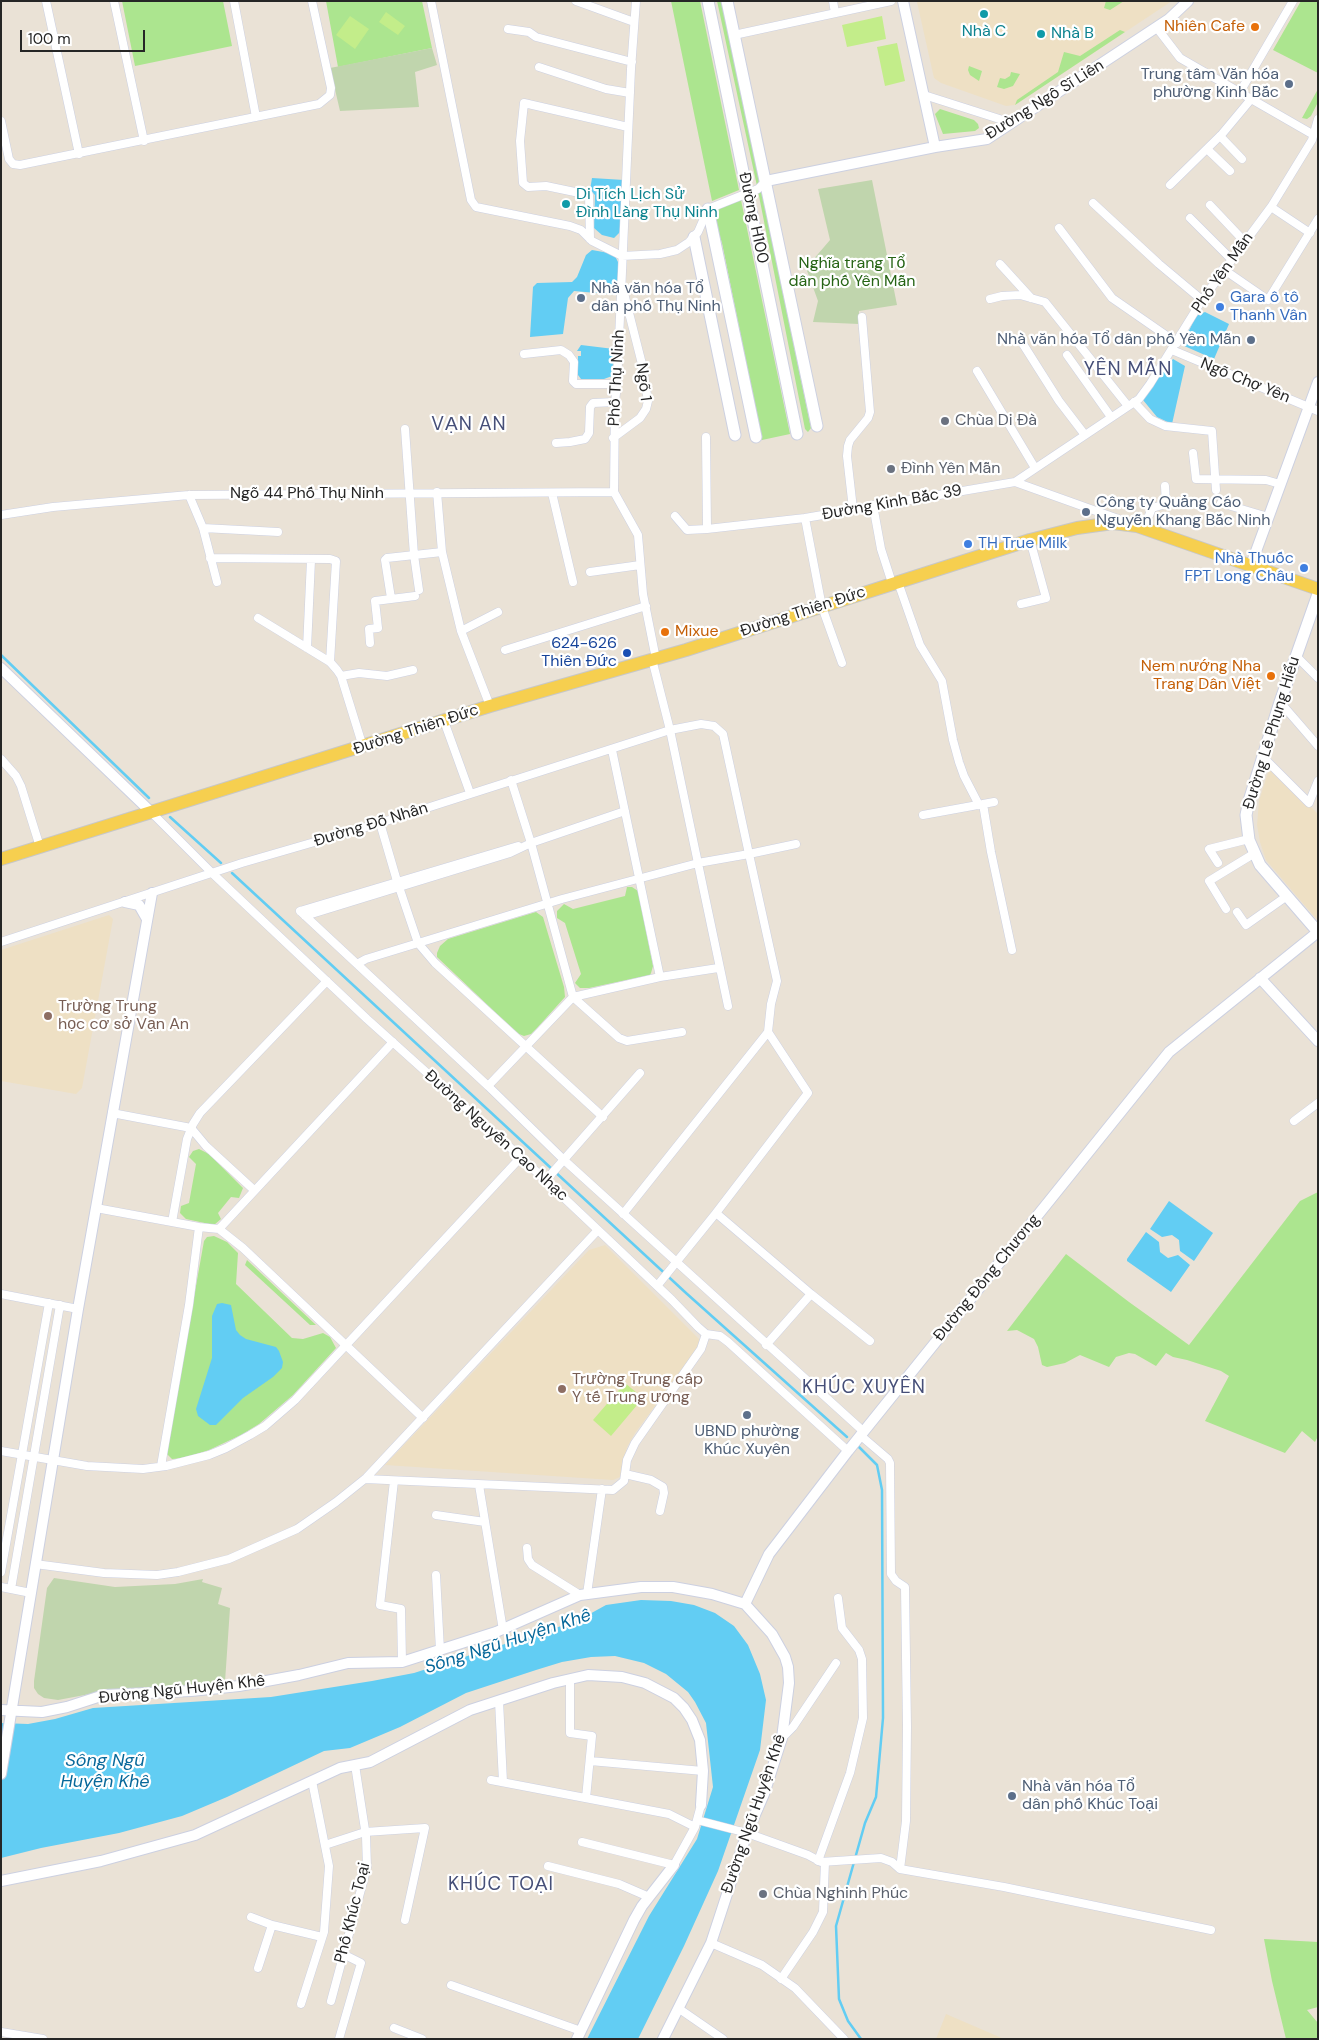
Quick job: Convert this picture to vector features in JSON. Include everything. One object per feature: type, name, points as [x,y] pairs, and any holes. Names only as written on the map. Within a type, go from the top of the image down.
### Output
[{"type":"main road","name":"Đường H100","points":[[708,1],[797,434]]},
{"type":"main road","name":"Đường H100","points":[[727,1],[817,426]]},
{"type":"main road","points":[[708,210],[756,437]]},
{"type":"main road","points":[[694,237],[736,435]]},
{"type":"main road","name":"Đường Thiên Đức","points":[[1,859],[490,706],[654,659],[822,607],[1030,540],[1098,524],[1121,523],[1140,527],[1318,589]]},
{"type":"main road","name":"Đường Lê Phụng Hiểu","points":[[1318,594],[1314,616],[1296,656],[1280,702],[1247,810],[1249,838],[1260,865],[1318,932]]},
{"type":"street","points":[[46,1],[79,154]]},
{"type":"street","points":[[114,1],[144,141]]},
{"type":"street","points":[[234,1],[256,117]]},
{"type":"street","points":[[1,121],[9,159],[16,165],[27,165],[319,104],[330,95],[331,88],[312,1]]},
{"type":"street","points":[[431,1],[452,110],[473,204],[481,209],[570,226],[581,230],[590,240],[622,256],[660,254],[677,250],[694,237],[708,210],[758,189],[766,181]]},
{"type":"street","points":[[576,1],[634,22]]},
{"type":"street","name":"Phố Thụ Ninh","points":[[636,1],[613,438],[614,492],[638,535],[640,565],[654,659]]},
{"type":"street","points":[[832,1],[835,13]]},
{"type":"street","points":[[734,35],[891,1]]},
{"type":"street","points":[[902,1],[935,147]]},
{"type":"street","name":"Đường Ngô Sĩ Liên","points":[[766,181],[935,147],[987,140],[1157,28],[1177,13],[1188,1]]},
{"type":"street","points":[[1240,92],[1293,1]]},
{"type":"street","points":[[1157,28],[1180,58],[1252,98],[1314,139]]},
{"type":"street","points":[[508,29],[529,32],[536,37],[632,62]]},
{"type":"street","points":[[539,67],[606,89],[630,92]]},
{"type":"street","points":[[924,95],[1012,123]]},
{"type":"street","points":[[1170,185],[1220,136],[1252,98]]},
{"type":"street","points":[[590,240],[590,194],[546,186],[528,187],[523,183],[520,141],[524,102],[628,127]]},
{"type":"street","name":"Phố Yên Mẫn","points":[[1015,482],[1131,404],[1150,384],[1202,300],[1270,207],[1314,139],[1318,120]]},
{"type":"street","points":[[1220,136],[1242,159]]},
{"type":"street","points":[[1207,149],[1230,171]]},
{"type":"street","points":[[1093,203],[1159,264],[1202,300]]},
{"type":"street","points":[[1210,205],[1244,242]]},
{"type":"street","points":[[1270,207],[1310,233]]},
{"type":"street","points":[[1190,218],[1231,259]]},
{"type":"street","points":[[1223,269],[1268,300],[1318,220]]},
{"type":"street","points":[[1059,228],[1112,298],[1177,343]]},
{"type":"street","points":[[1000,264],[1031,298]]},
{"type":"street","name":"Ngõ 1","points":[[613,438],[640,418],[647,407],[648,399],[622,283]]},
{"type":"street","points":[[990,299],[1020,295],[1045,302],[1131,404],[1150,419],[1165,426],[1212,431],[1216,490]]},
{"type":"street","points":[[853,509],[847,456],[848,446],[850,440],[868,418],[870,412],[862,317]]},
{"type":"street","points":[[1021,341],[1059,401],[1085,435]]},
{"type":"street","points":[[524,354],[561,350],[572,358],[574,382],[576,384],[617,384]]},
{"type":"street","name":"Ngõ Chợ Yên","points":[[1172,350],[1313,409]]},
{"type":"street","points":[[1067,355],[1111,417]]},
{"type":"street","points":[[977,371],[1035,468]]},
{"type":"street","points":[[1251,565],[1280,484],[1313,409],[1318,382]]},
{"type":"street","points":[[556,443],[585,439],[589,433],[590,407],[593,403],[615,402]]},
{"type":"street","points":[[370,644],[369,629],[378,628],[375,601],[417,593],[405,429]]},
{"type":"street","points":[[706,437],[707,529]]},
{"type":"street","points":[[1193,453],[1196,479],[1266,480],[1280,484]]},
{"type":"street","name":"Đường Kinh Bắc 39","points":[[675,516],[687,530],[707,529],[805,518],[1015,482],[1140,527]]},
{"type":"street","points":[[1140,527],[1152,508],[1166,504],[1165,486]]},
{"type":"street","points":[[437,492],[442,552],[461,631],[490,706]]},
{"type":"street","name":"Ngõ 44 Phố Thụ Ninh","points":[[1,516],[53,507],[189,495],[614,492]]},
{"type":"street","points":[[552,493],[573,582]]},
{"type":"street","points":[[189,495],[203,528],[217,582]]},
{"type":"street","points":[[1221,503],[1268,517]]},
{"type":"street","points":[[873,505],[882,549],[920,645],[942,681],[959,762],[981,805],[1012,950]]},
{"type":"street","points":[[805,518],[822,607],[842,663]]},
{"type":"street","points":[[203,528],[278,532]]},
{"type":"street","points":[[1021,604],[1046,598],[1030,540]]},
{"type":"street","points":[[391,598],[385,560],[390,557],[442,552]]},
{"type":"street","points":[[210,558],[330,559],[336,561],[330,662]]},
{"type":"street","points":[[307,648],[311,560]]},
{"type":"street","points":[[590,572],[640,565]]},
{"type":"street","points":[[505,650],[646,606]]},
{"type":"street","points":[[461,631],[498,612]]},
{"type":"street","points":[[258,618],[330,662],[341,676],[363,747]]},
{"type":"street","points":[[1296,656],[1318,678]]},
{"type":"street","points":[[654,659],[698,864],[718,968],[728,1006]]},
{"type":"street","points":[[1,668],[151,812]]},
{"type":"street","points":[[341,676],[359,673],[386,676],[413,670]]},
{"type":"street","points":[[1280,702],[1318,746]]},
{"type":"street","points":[[444,721],[470,794]]},
{"type":"street","name":"Đường Đỗ Nhân","points":[[1,942],[212,873],[380,823],[670,730],[701,724],[714,726],[724,734],[749,854]]},
{"type":"street","points":[[612,750],[660,977]]},
{"type":"street","points":[[1263,757],[1309,803],[1318,782]]},
{"type":"street","points":[[3,762],[16,776],[22,786],[40,846]]},
{"type":"street","points":[[511,780],[531,843],[573,997],[619,1038],[627,1041],[682,1032]]},
{"type":"street","points":[[923,815],[994,802]]},
{"type":"street","name":"Đường Nguyễn Cao Nhạc","points":[[151,812],[212,873],[393,1042],[521,1157],[548,1178],[598,1230],[659,1283],[706,1334],[720,1336],[856,1440]]},
{"type":"street","points":[[625,812],[531,843],[508,847],[302,914],[488,1086],[563,1161],[623,1214],[675,1265],[766,1344],[856,1440],[888,1459],[890,1464],[891,1574],[896,1582],[905,1587],[906,1821],[900,1869]]},
{"type":"street","points":[[380,823],[418,943],[435,963],[603,1117]]},
{"type":"street","points":[[1218,863],[1209,849],[1249,838]]},
{"type":"street","points":[[357,964],[418,943],[640,878],[796,844]]},
{"type":"street","points":[[623,1214],[768,1032],[771,1004],[777,981],[749,854]]},
{"type":"street","points":[[1226,909],[1209,882],[1254,854]]},
{"type":"street","points":[[1,1774],[8,1714],[152,893]]},
{"type":"street","points":[[1237,912],[1246,924],[1287,896]]},
{"type":"street","points":[[125,902],[139,905],[148,919]]},
{"type":"street","name":"Đường Lê Phụng Hiểu","points":[[1260,978],[1318,932]]},
{"type":"street","points":[[488,1086],[573,997],[660,977],[718,968]]},
{"type":"street","points":[[1260,978],[1318,1041]]},
{"type":"street","name":"Đường Đồng Chương","points":[[745,1604],[769,1554],[856,1440],[1169,1052],[1260,978]]},
{"type":"street","points":[[172,1222],[191,1128],[200,1113],[327,980]]},
{"type":"street","points":[[659,1283],[716,1213],[808,1093],[768,1032]]},
{"type":"street","points":[[218,1229],[393,1042]]},
{"type":"street","points":[[548,1178],[640,1073]]},
{"type":"street","points":[[1294,1121],[1318,1102]]},
{"type":"street","points":[[112,1113],[191,1128],[206,1146],[254,1190]]},
{"type":"street","points":[[1,1451],[52,1460],[130,1469],[160,1466],[218,1452],[257,1431],[295,1400],[521,1157]]},
{"type":"street","points":[[96,1208],[218,1229],[243,1248],[423,1418]]},
{"type":"street","points":[[716,1213],[811,1294],[870,1341]]},
{"type":"street","points":[[160,1466],[189,1305],[200,1227]]},
{"type":"street","points":[[35,1564],[104,1573],[157,1575],[214,1564],[255,1549],[296,1529],[336,1502],[365,1479],[598,1230]]},
{"type":"street","points":[[1,1294],[78,1309]]},
{"type":"street","points":[[766,1344],[811,1294]]},
{"type":"street","points":[[1,1572],[49,1303]]},
{"type":"street","points":[[12,1589],[60,1305]]},
{"type":"street","points":[[365,1479],[613,1490],[624,1481],[626,1460],[635,1443],[701,1349],[706,1334]]},
{"type":"street","points":[[625,1474],[651,1480],[663,1487],[664,1493],[660,1511]]},
{"type":"street","points":[[394,1481],[380,1605],[401,1609],[402,1662]]},
{"type":"street","points":[[479,1485],[503,1630]]},
{"type":"street","points":[[527,1548],[528,1559],[532,1565],[584,1595],[602,1489]]},
{"type":"street","points":[[436,1515],[485,1522]]},
{"type":"street","points":[[436,1575],[440,1650]]},
{"type":"street","points":[[1,1587],[30,1593]]},
{"type":"street","name":"Đường Ngũ Huyện Khê","points":[[8,1714],[67,1708],[104,1695],[192,1691],[239,1686],[299,1675],[348,1663],[402,1662],[503,1630],[584,1595],[641,1587],[673,1587],[712,1594],[745,1604],[772,1634],[785,1657],[788,1667],[789,1683],[782,1738],[764,1794],[747,1834],[711,1943],[663,2039]]},
{"type":"street","points":[[782,1979],[823,1912],[824,1862],[850,1772],[863,1718],[862,1659],[859,1650],[842,1628],[838,1598]]},
{"type":"street","points":[[782,1738],[794,1727],[836,1663]]},
{"type":"street","points":[[1,1881],[101,1861],[195,1835],[340,1768],[370,1762],[470,1710],[570,1679],[588,1675],[622,1677],[645,1683],[674,1698],[692,1720],[700,1740],[703,1771],[701,1805],[696,1823],[674,1865],[634,1920],[579,2035],[451,1985]]},
{"type":"street","points":[[570,1679],[570,1733],[592,1736],[586,1798]]},
{"type":"street","points":[[499,1701],[503,1782]]},
{"type":"street","points":[[590,1760],[703,1771]]},
{"type":"street","name":"Phố Khúc Toại","points":[[331,2001],[367,1867],[365,1832],[355,1765]]},
{"type":"street","points":[[491,1780],[669,1814],[696,1823],[747,1834],[824,1862],[881,1858],[892,1862],[900,1869],[1004,1886],[1211,1930]]},
{"type":"street","points":[[301,2004],[322,1937],[329,1866],[312,1781]]},
{"type":"street","points":[[324,1845],[365,1832],[425,1828],[405,1920]]},
{"type":"street","points":[[582,1842],[674,1865]]},
{"type":"street","points":[[548,1866],[619,1884],[649,1897]]},
{"type":"street","points":[[251,1917],[272,1925],[322,1937]]},
{"type":"street","points":[[258,1968],[272,1925]]},
{"type":"street","points":[[711,1943],[762,1965],[795,1988],[844,2039]]},
{"type":"street","points":[[339,2039],[361,1963],[343,1954]]},
{"type":"street","points":[[678,2008],[723,2039]]},
{"type":"street","points":[[394,2028],[422,2039]]},
{"type":"street","points":[[1,2032],[43,2039]]},
{"type":"shaded area","points":[[1172,1],[1015,105],[1006,106],[941,83],[934,78],[917,2]]},
{"type":"shaded area","points":[[1270,766],[1318,814],[1318,921],[1266,860],[1260,842],[1257,825],[1259,801]]},
{"type":"shaded area","name":"Trường Trung học cơ sở Vạn An","points":[[109,915],[113,919],[82,1088],[76,1094],[1,1081],[1,950]]},
{"type":"shaded area","name":"Trường Trung cấp Y tế Trung ương","points":[[605,1245],[700,1340],[700,1345],[635,1433],[627,1447],[620,1477],[613,1480],[385,1465],[589,1250]]},
{"type":"shaded area","points":[[946,2014],[1004,2039],[936,2039]]},
{"type":"green space","points":[[122,1],[223,1],[232,46],[135,66]]},
{"type":"green space","points":[[326,1],[422,1],[432,48],[338,67]]},
{"type":"green space","points":[[671,1],[700,1],[739,190],[712,201]]},
{"type":"green space","points":[[717,1],[722,1],[760,179],[757,186]]},
{"type":"green space","points":[[1106,1],[1124,1],[1110,10],[1104,8]]},
{"type":"green space","points":[[1301,1],[1318,1],[1318,73],[1273,50]]},
{"type":"green space","points":[[386,12],[405,26],[398,35],[379,22]]},
{"type":"green space","points":[[350,16],[369,29],[355,49],[336,35]]},
{"type":"green space","points":[[882,16],[886,39],[847,47],[842,25]]},
{"type":"green space","points":[[1120,30],[1125,32],[1015,105],[1017,100],[1058,72],[1064,52],[1080,56]]},
{"type":"green space","points":[[897,43],[905,81],[885,86],[877,47]]},
{"type":"green space","points":[[432,48],[437,65],[415,72],[419,107],[340,111],[330,68]]},
{"type":"green space","points":[[969,66],[982,71],[979,81],[970,75]]},
{"type":"green space","points":[[1011,72],[1020,74],[1013,86],[1004,89],[997,87],[1000,78],[1005,79],[1010,76]]},
{"type":"green space","points":[[1318,89],[1318,102],[1311,116],[1307,119],[1302,118]]},
{"type":"green space","points":[[940,109],[974,120],[979,128],[975,131],[943,134],[935,114]]},
{"type":"green space","name":"Nghĩa trang Tổ dân phố Yên Mẫn","points":[[872,180],[897,305],[859,311],[859,324],[813,322],[818,301],[806,268],[830,240],[818,189]]},
{"type":"green space","points":[[758,191],[762,193],[811,428],[808,432],[805,429]]},
{"type":"green space","points":[[741,200],[790,434],[762,440],[722,243],[712,213],[714,209]]},
{"type":"green space","points":[[627,887],[632,887],[638,891],[653,966],[651,973],[650,975],[589,988],[580,988],[575,983],[581,974],[565,923],[557,918],[557,911],[564,904],[573,909],[625,896]]},
{"type":"green space","points":[[536,912],[543,917],[564,987],[565,997],[531,1034],[524,1036],[519,1034],[437,957],[437,953],[440,946],[448,939]]},
{"type":"green space","points":[[199,1149],[209,1154],[243,1188],[239,1198],[231,1197],[218,1213],[221,1219],[214,1225],[186,1219],[180,1213],[181,1206],[189,1203],[196,1164],[189,1157],[193,1151]]},
{"type":"green space","points":[[1318,1192],[1318,1436],[1315,1442],[1302,1431],[1285,1453],[1205,1421],[1229,1376],[1221,1371],[1173,1357],[1166,1353],[1156,1366],[1135,1354],[1129,1353],[1116,1357],[1109,1367],[1080,1355],[1065,1363],[1047,1367],[1042,1365],[1034,1339],[1017,1330],[1007,1331],[1066,1254],[1189,1345],[1300,1201]]},
{"type":"green space","points":[[214,1236],[227,1242],[238,1253],[236,1284],[292,1338],[303,1339],[323,1333],[330,1337],[336,1348],[293,1395],[259,1424],[209,1450],[185,1458],[172,1459],[167,1454],[170,1432],[204,1241],[207,1237]]},
{"type":"green space","points":[[247,1260],[316,1325],[310,1325],[245,1265]]},
{"type":"green space","points":[[625,1383],[643,1398],[611,1436],[593,1420]]},
{"type":"green space","points":[[54,1578],[115,1587],[175,1584],[203,1579],[202,1582],[222,1588],[218,1604],[230,1608],[225,1682],[106,1691],[58,1700],[44,1698],[34,1688],[34,1681],[47,1588]]},
{"type":"green space","points":[[1264,1939],[1318,1942],[1318,2007],[1307,2010],[1318,2023],[1318,2039],[1286,2039]]},
{"type":"water","points":[[592,178],[624,180],[621,231],[614,238],[602,235],[594,228],[595,195],[590,190]]},
{"type":"water","points":[[592,250],[615,256],[618,262],[618,295],[574,291],[568,298],[563,334],[530,337],[533,287],[537,283],[572,282],[577,277],[586,255]]},
{"type":"water","points":[[1205,312],[1229,324],[1214,359],[1182,345],[1196,316]]},
{"type":"water","points":[[581,345],[614,349],[612,376],[604,379],[581,379],[578,375],[578,356],[581,356],[581,351],[577,351]]},
{"type":"water","points":[[1173,359],[1185,366],[1172,424],[1157,417],[1143,400],[1144,396]]},
{"type":"water","points":[[1169,1201],[1213,1233],[1194,1261],[1180,1251],[1179,1240],[1172,1235],[1162,1237],[1150,1229]]},
{"type":"water","points":[[1146,1232],[1159,1242],[1160,1252],[1168,1258],[1178,1255],[1190,1265],[1171,1292],[1127,1261]]},
{"type":"water","points":[[217,1304],[231,1305],[236,1330],[240,1335],[246,1339],[276,1347],[283,1362],[282,1368],[273,1377],[243,1398],[216,1425],[210,1425],[198,1416],[196,1409],[212,1358],[212,1316]]},
{"type":"water","name":"Sông Ngũ Huyện Khê","points":[[641,1600],[671,1601],[694,1605],[715,1613],[734,1626],[748,1645],[760,1674],[766,1700],[760,1750],[718,1871],[684,1946],[638,2039],[587,2039],[649,1916],[697,1839],[713,1787],[706,1723],[695,1702],[688,1692],[666,1674],[644,1663],[615,1656],[591,1657],[562,1662],[466,1693],[400,1727],[350,1748],[324,1751],[182,1816],[119,1833],[1,1858],[1,1723],[28,1724],[55,1719],[93,1708],[271,1697],[414,1673],[577,1621],[606,1605]]},
{"type":"waterway","points":[[1,655],[149,798]]},
{"type":"waterway","points":[[170,817],[221,863]]},
{"type":"waterway","points":[[232,873],[686,1293],[847,1437]]},
{"type":"waterway","points":[[857,1445],[877,1465],[882,1490],[883,1718],[876,1797],[865,1823],[836,1926],[839,1999],[848,2021],[861,2039]]},
{"type":"place","name":"Nhà C","points":[[984,14]]},
{"type":"place","name":"Nhiên Cafe","points":[[1255,27]]},
{"type":"place","name":"Nhà B","points":[[1041,34]]},
{"type":"place","name":"Trung tâm Văn hóa phường Kinh Bắc","points":[[1289,84]]},
{"type":"place","name":"Di Tích Lịch Sử Đình Làng Thụ Ninh","points":[[566,204]]},
{"type":"place","name":"Nhà văn hóa Tổ dân phố Thụ Ninh","points":[[581,298]]},
{"type":"place","name":"Gara ô tô Thanh Vân","points":[[1220,307]]},
{"type":"place","name":"Nhà văn hóa Tổ dân phố Yên Mẫn","points":[[1251,340]]},
{"type":"place","name":"Chùa Di Đà","points":[[945,421]]},
{"type":"place","name":"Đình Yên Mẫn","points":[[891,469]]},
{"type":"place","name":"Công ty Quảng Cáo Nguyễn Khang Bắc Ninh","points":[[1086,512]]},
{"type":"place","name":"TH True Milk","points":[[968,544]]},
{"type":"place","name":"Nhà Thuốc FPT Long Châu","points":[[1304,568]]},
{"type":"place","name":"Mixue","points":[[665,632]]},
{"type":"place","name":"624-626 Thiên Đức","points":[[627,653]]},
{"type":"place","name":"Nem nướng Nha Trang Dân Việt","points":[[1271,676]]},
{"type":"place","name":"Trường Trung học cơ sở Vạn An","points":[[48,1016]]},
{"type":"place","name":"Trường Trung cấp Y tế Trung ương","points":[[562,1389]]},
{"type":"place","name":"UBND phường Khúc Xuyên","points":[[747,1415]]},
{"type":"place","name":"Nhà văn hóa Tổ dân phố Khúc Toại","points":[[1012,1796]]},
{"type":"place","name":"Chùa Nghinh Phúc","points":[[763,1894]]},
{"type":"district","name":"YÊN MẪN","points":[[1128,370]]},
{"type":"district","name":"VẠN AN","points":[[469,425]]},
{"type":"district","name":"KHÚC XUYÊN","points":[[864,1388]]},
{"type":"district","name":"KHÚC TOẠI","points":[[501,1885]]}]
